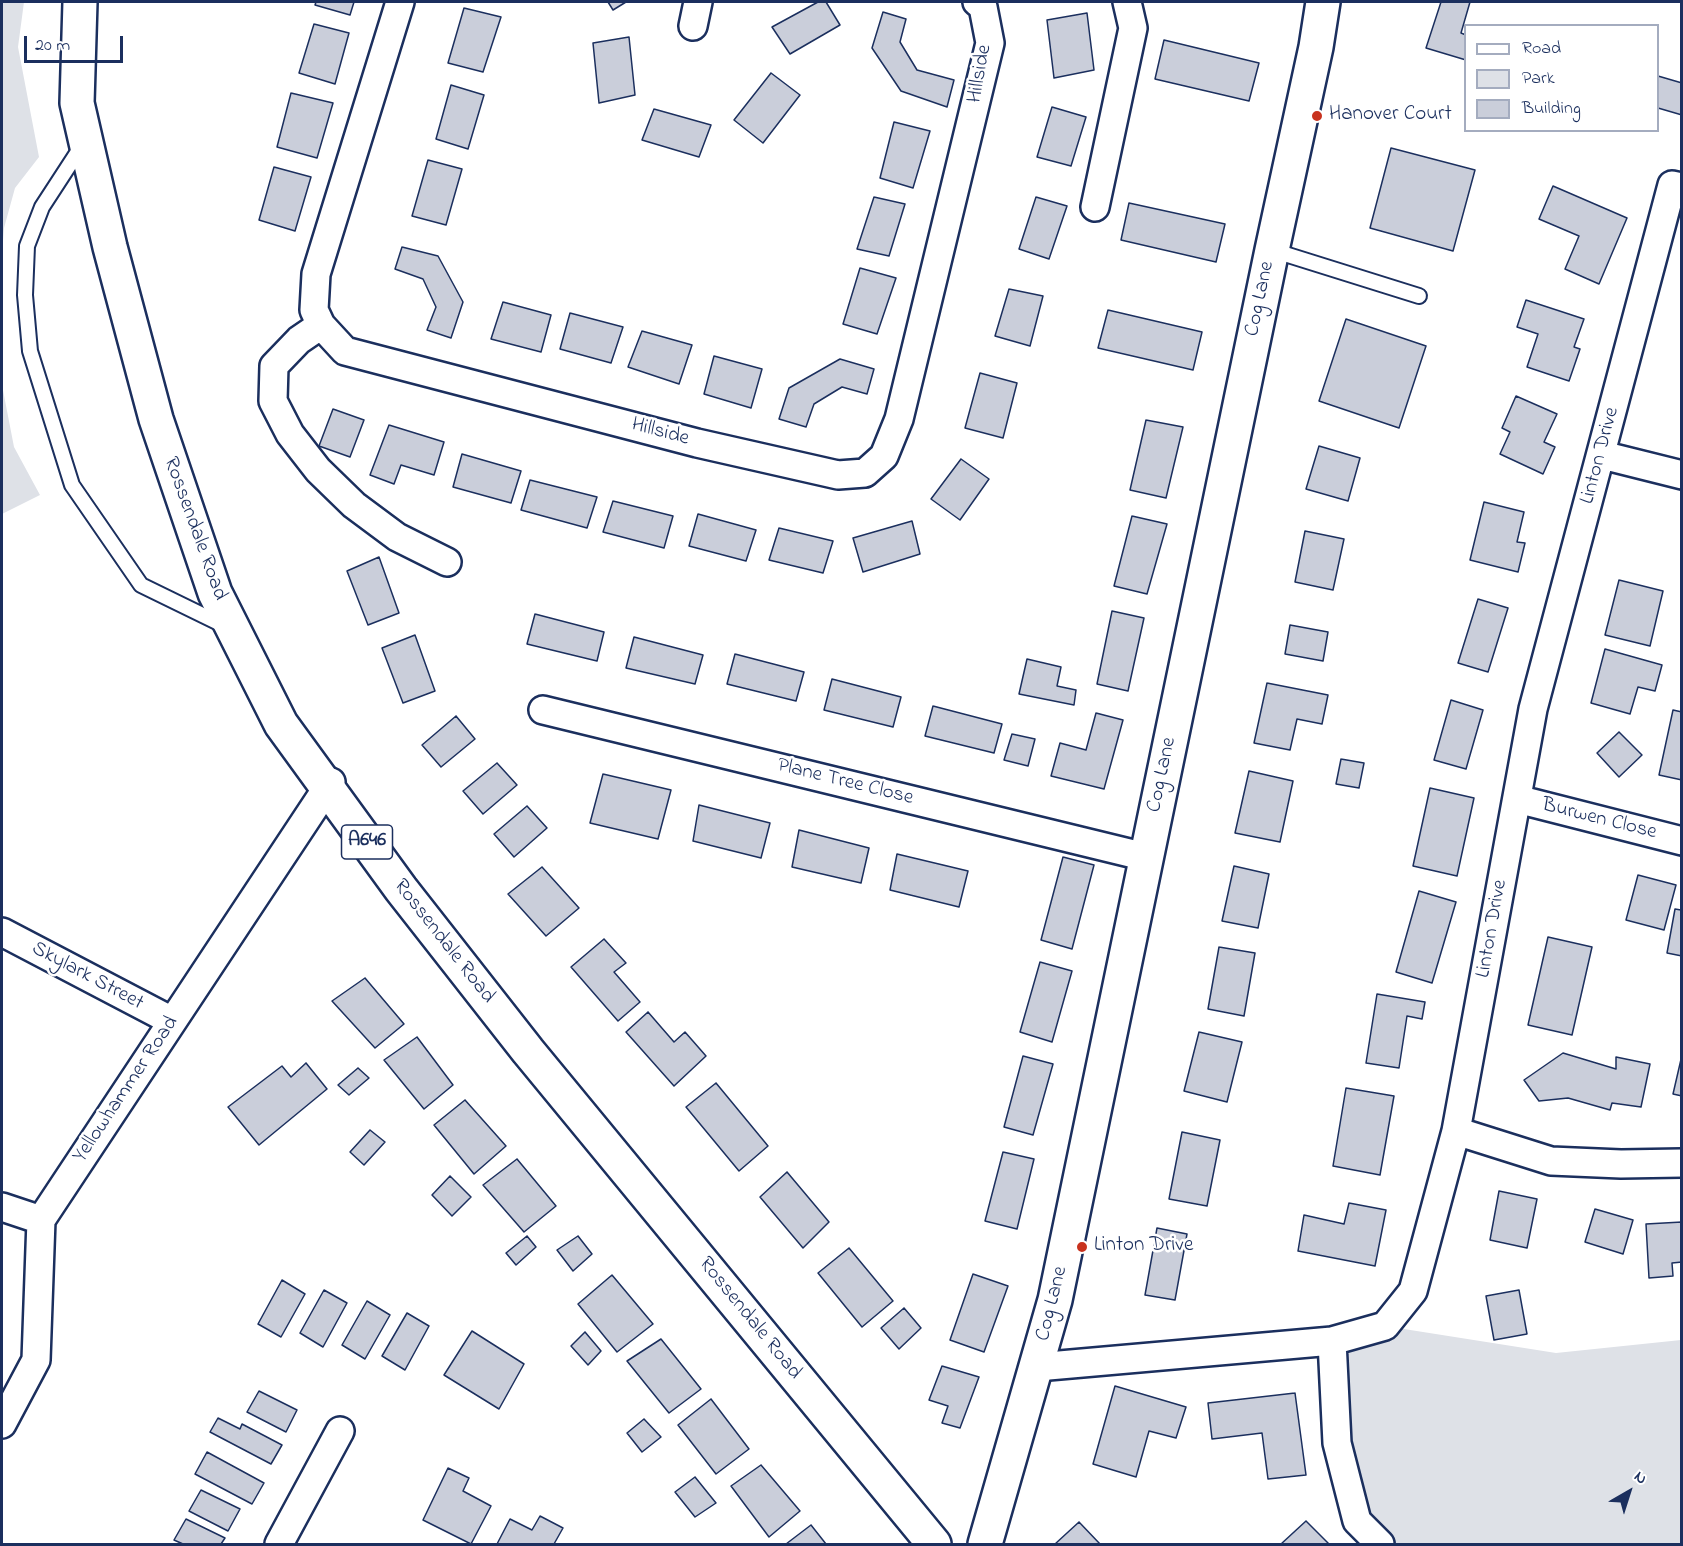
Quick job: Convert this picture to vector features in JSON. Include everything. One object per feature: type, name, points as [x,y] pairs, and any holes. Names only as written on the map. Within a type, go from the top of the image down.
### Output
[{"type":"main road","name":"Rossendale Road","points":[[80,2],[77,103],[110,247],[156,419],[215,593],[281,724],[329,785],[401,888],[528,1051],[934,1545]]},
{"type":"main road","name":"Cog Lane","points":[[985,1545],[1055,1300],[1316,47],[1323,2]]},
{"type":"street","points":[[400,2],[316,274],[314,310],[321,325],[298,340],[274,366],[273,401],[290,435],[318,470],[354,504],[397,537],[447,562]]},
{"type":"street","points":[[1095,207],[1133,28],[1127,2]]},
{"type":"street","name":"Hillside","points":[[321,325],[345,351],[697,443],[838,475],[865,473],[884,456],[900,419],[990,43],[985,3]]},
{"type":"street","name":"Linton Drive","points":[[1037,1366],[1332,1341],[1385,1326],[1413,1291],[1456,1131],[1533,709],[1677,186]]},
{"type":"street","points":[[1602,455],[1682,476]]},
{"type":"street","name":"Plane Tree Close","points":[[543,710],[1146,857]]},
{"type":"street","name":"Yellowhammer Road","points":[[41,1220],[329,785]]},
{"type":"street","name":"Burwen Close","points":[[1516,799],[1682,841]]},
{"type":"street","name":"Skylark Street","points":[[2,932],[172,1021]]},
{"type":"street","points":[[1456,1131],[1551,1161],[1621,1164],[1682,1163]]},
{"type":"street","points":[[2,1208],[41,1220],[36,1360],[2,1424]]},
{"type":"street","points":[[1332,1341],[1337,1443],[1358,1521],[1380,1545]]},
{"type":"street","points":[[283,1543],[340,1431]]},
{"type":"lane","points":[[86,139],[42,207],[27,246],[25,295],[30,351],[72,485],[141,585],[234,631]]},
{"type":"lane","points":[[1272,250],[1419,296]]},
{"type":"green space","points":[[2,2],[24,2],[18,47],[39,157],[15,188],[4,228],[2,254]]},
{"type":"green space","points":[[2,385],[14,447],[40,495],[2,514]]},
{"type":"green space","points":[[1385,1326],[1556,1353],[1681,1340],[1681,1544],[1380,1544],[1357,1521],[1332,1341]]},
{"type":"building","points":[[316,2],[354,2],[350,15],[315,5]]},
{"type":"building","points":[[608,2],[626,2],[613,10]]},
{"type":"building","points":[[818,2],[826,2],[840,25],[790,54],[772,27]]},
{"type":"building","points":[[1441,2],[1470,2],[1461,33],[1464,34],[1464,59],[1426,48]]},
{"type":"building","points":[[464,8],[501,17],[483,72],[448,63]]},
{"type":"building","points":[[883,12],[906,19],[900,42],[917,70],[954,80],[947,107],[901,91],[872,48]]},
{"type":"building","points":[[1087,13],[1094,70],[1054,78],[1047,20]]},
{"type":"building","points":[[314,24],[349,33],[335,84],[299,73]]},
{"type":"building","points":[[629,37],[635,95],[599,103],[593,43]]},
{"type":"building","points":[[1164,40],[1259,63],[1249,101],[1155,79]]},
{"type":"building","points":[[771,73],[800,95],[763,143],[734,120]]},
{"type":"building","points":[[1659,76],[1682,83],[1682,115],[1659,108]]},
{"type":"building","points":[[451,85],[484,95],[468,149],[436,139]]},
{"type":"building","points":[[291,93],[333,103],[317,158],[277,147]]},
{"type":"building","points":[[1052,107],[1086,117],[1071,166],[1037,157]]},
{"type":"building","points":[[654,109],[711,125],[699,157],[642,140]]},
{"type":"building","points":[[894,122],[930,131],[913,188],[880,178]]},
{"type":"building","points":[[1391,148],[1475,170],[1453,251],[1370,228]]},
{"type":"building","points":[[428,160],[462,169],[446,225],[412,216]]},
{"type":"building","points":[[274,167],[311,177],[295,231],[259,220]]},
{"type":"building","points":[[1553,186],[1627,218],[1599,284],[1565,269],[1579,236],[1539,219]]},
{"type":"building","points":[[874,197],[905,204],[889,256],[857,249]]},
{"type":"building","points":[[1036,197],[1067,206],[1049,259],[1019,249]]},
{"type":"building","points":[[1129,203],[1225,224],[1216,262],[1121,240]]},
{"type":"building","points":[[402,247],[438,256],[463,302],[451,338],[427,330],[436,307],[423,279],[395,269]]},
{"type":"building","points":[[860,268],[896,278],[877,334],[843,324]]},
{"type":"building","points":[[1009,289],[1043,296],[1030,346],[995,336]]},
{"type":"building","points":[[1526,300],[1584,319],[1574,347],[1580,349],[1569,381],[1527,367],[1538,334],[1517,327]]},
{"type":"building","points":[[503,302],[551,315],[541,352],[491,339]]},
{"type":"building","points":[[1108,310],[1202,332],[1193,370],[1098,348]]},
{"type":"building","points":[[570,313],[623,327],[611,363],[560,349]]},
{"type":"building","points":[[1346,319],[1426,346],[1399,428],[1319,401]]},
{"type":"building","points":[[642,331],[692,345],[679,384],[628,367]]},
{"type":"building","points":[[714,356],[762,369],[751,408],[704,394]]},
{"type":"building","points":[[840,359],[874,369],[867,394],[842,387],[814,404],[806,427],[779,419],[789,388]]},
{"type":"building","points":[[980,373],[1017,383],[1003,438],[965,428]]},
{"type":"building","points":[[1516,396],[1557,414],[1544,442],[1555,447],[1543,474],[1500,454],[1510,432],[1502,428]]},
{"type":"building","points":[[333,409],[364,420],[350,457],[319,446]]},
{"type":"building","points":[[1146,420],[1183,427],[1166,498],[1130,490]]},
{"type":"building","points":[[389,425],[444,442],[434,475],[401,465],[394,484],[370,475]]},
{"type":"building","points":[[1319,446],[1360,458],[1348,501],[1306,489]]},
{"type":"building","points":[[462,454],[521,471],[511,503],[453,487]]},
{"type":"building","points":[[961,459],[989,479],[960,520],[931,499]]},
{"type":"building","points":[[530,480],[597,497],[587,528],[521,510]]},
{"type":"building","points":[[613,501],[673,516],[664,548],[603,532]]},
{"type":"building","points":[[1484,502],[1524,512],[1517,542],[1525,543],[1518,572],[1470,560]]},
{"type":"building","points":[[698,514],[756,530],[746,561],[689,546]]},
{"type":"building","points":[[1132,516],[1167,524],[1147,594],[1114,586]]},
{"type":"building","points":[[912,521],[920,554],[863,572],[853,538]]},
{"type":"building","points":[[779,528],[833,541],[823,573],[769,560]]},
{"type":"building","points":[[1305,531],[1344,539],[1333,590],[1295,582]]},
{"type":"building","points":[[379,557],[399,613],[368,625],[347,571]]},
{"type":"building","points":[[1619,580],[1663,591],[1650,646],[1605,635]]},
{"type":"building","points":[[1478,599],[1508,608],[1488,672],[1458,663]]},
{"type":"building","points":[[1112,611],[1144,618],[1128,691],[1097,684]]},
{"type":"building","points":[[535,614],[604,632],[597,661],[527,644]]},
{"type":"building","points":[[1290,625],[1328,632],[1323,661],[1285,654]]},
{"type":"building","points":[[415,635],[435,691],[403,703],[382,648]]},
{"type":"building","points":[[634,637],[703,655],[695,684],[626,668]]},
{"type":"building","points":[[1605,649],[1662,665],[1655,691],[1638,687],[1630,714],[1591,703]]},
{"type":"building","points":[[735,654],[804,672],[796,701],[727,684]]},
{"type":"building","points":[[1027,659],[1061,667],[1057,686],[1076,690],[1074,705],[1019,694]]},
{"type":"building","points":[[832,679],[901,697],[893,727],[824,710]]},
{"type":"building","points":[[1267,683],[1328,695],[1322,724],[1297,719],[1290,750],[1254,743]]},
{"type":"building","points":[[1451,700],[1483,710],[1466,769],[1434,760]]},
{"type":"building","points":[[933,706],[1002,724],[994,753],[925,736]]},
{"type":"building","points":[[1673,710],[1682,712],[1682,780],[1659,775]]},
{"type":"building","points":[[1096,713],[1123,720],[1104,789],[1051,776],[1060,743],[1086,750]]},
{"type":"building","points":[[456,716],[475,739],[441,767],[422,745]]},
{"type":"building","points":[[1619,732],[1642,755],[1619,777],[1597,753]]},
{"type":"building","points":[[1012,734],[1035,739],[1028,766],[1004,760]]},
{"type":"building","points":[[1341,759],[1364,763],[1359,788],[1336,784]]},
{"type":"building","points":[[497,763],[517,785],[483,814],[463,791]]},
{"type":"building","points":[[1249,771],[1293,781],[1280,842],[1235,833]]},
{"type":"building","points":[[603,774],[671,790],[658,839],[590,823]]},
{"type":"building","points":[[1430,788],[1474,798],[1457,876],[1413,866]]},
{"type":"building","points":[[699,805],[770,823],[761,858],[693,841]]},
{"type":"building","points":[[527,806],[547,828],[514,857],[494,834]]},
{"type":"building","points":[[799,830],[869,848],[861,883],[792,867]]},
{"type":"building","points":[[897,854],[968,871],[959,907],[890,890]]},
{"type":"building","points":[[1063,857],[1094,865],[1072,949],[1041,940]]},
{"type":"building","points":[[1234,866],[1269,874],[1258,928],[1222,921]]},
{"type":"building","points":[[542,867],[579,908],[546,936],[508,894]]},
{"type":"building","points":[[1638,875],[1676,885],[1664,930],[1626,920]]},
{"type":"building","points":[[1419,891],[1456,902],[1432,983],[1396,972]]},
{"type":"building","points":[[1682,907],[1682,956],[1667,953],[1675,909],[1681,910]]},
{"type":"building","points":[[1548,937],[1592,947],[1572,1035],[1528,1025]]},
{"type":"building","points":[[604,939],[626,963],[614,972],[640,1002],[618,1021],[571,967]]},
{"type":"building","points":[[1219,947],[1255,953],[1244,1016],[1208,1009]]},
{"type":"building","points":[[1040,962],[1072,971],[1052,1042],[1020,1032]]},
{"type":"building","points":[[365,978],[404,1024],[375,1048],[332,1001]]},
{"type":"building","points":[[1377,994],[1425,1002],[1422,1019],[1407,1016],[1399,1068],[1366,1063]]},
{"type":"building","points":[[648,1012],[674,1042],[685,1032],[706,1056],[674,1086],[626,1032]]},
{"type":"building","points":[[1199,1032],[1242,1042],[1227,1102],[1184,1091]]},
{"type":"building","points":[[417,1037],[453,1085],[424,1109],[384,1060]]},
{"type":"building","points":[[1563,1053],[1616,1069],[1616,1057],[1650,1064],[1641,1107],[1612,1103],[1610,1110],[1568,1098],[1539,1101],[1524,1080]]},
{"type":"building","points":[[1682,1055],[1682,1096],[1673,1094]]},
{"type":"building","points":[[1023,1056],[1053,1064],[1033,1135],[1004,1127]]},
{"type":"building","points":[[306,1063],[327,1089],[259,1145],[228,1107],[282,1066],[291,1077]]},
{"type":"building","points":[[358,1068],[369,1078],[349,1095],[338,1085]]},
{"type":"building","points":[[716,1083],[768,1146],[739,1171],[686,1107]]},
{"type":"building","points":[[1346,1088],[1394,1096],[1380,1175],[1333,1166]]},
{"type":"building","points":[[465,1100],[506,1146],[474,1174],[434,1125]]},
{"type":"building","points":[[370,1130],[385,1142],[364,1165],[350,1152]]},
{"type":"building","points":[[1182,1132],[1220,1140],[1207,1206],[1169,1199]]},
{"type":"building","points":[[1003,1152],[1034,1159],[1017,1229],[985,1221]]},
{"type":"building","points":[[517,1159],[556,1206],[524,1232],[483,1185]]},
{"type":"building","points":[[787,1172],[829,1222],[803,1248],[760,1197]]},
{"type":"building","points":[[450,1176],[471,1197],[452,1216],[432,1195]]},
{"type":"building","points":[[1499,1191],[1537,1199],[1527,1248],[1490,1240]]},
{"type":"building","points":[[1349,1203],[1386,1210],[1375,1266],[1298,1251],[1304,1215],[1344,1224]]},
{"type":"building","points":[[1595,1209],[1633,1220],[1623,1254],[1585,1242]]},
{"type":"building","points":[[1682,1222],[1682,1262],[1672,1263],[1673,1276],[1649,1278],[1646,1224]]},
{"type":"building","points":[[1157,1228],[1187,1234],[1175,1300],[1145,1295]]},
{"type":"building","points":[[527,1236],[536,1247],[516,1265],[506,1253]]},
{"type":"building","points":[[578,1236],[592,1254],[573,1271],[557,1250]]},
{"type":"building","points":[[849,1248],[893,1301],[862,1327],[818,1273]]},
{"type":"building","points":[[973,1274],[1008,1286],[984,1352],[950,1340]]},
{"type":"building","points":[[612,1275],[653,1324],[617,1352],[578,1304]]},
{"type":"building","points":[[282,1280],[305,1294],[281,1337],[258,1324]]},
{"type":"building","points":[[324,1290],[347,1303],[323,1347],[300,1333]]},
{"type":"building","points":[[1519,1290],[1527,1334],[1494,1340],[1486,1296]]},
{"type":"building","points":[[367,1301],[390,1315],[365,1359],[342,1345]]},
{"type":"building","points":[[904,1308],[921,1328],[899,1349],[881,1328]]},
{"type":"building","points":[[407,1313],[429,1326],[405,1370],[382,1356]]},
{"type":"building","points":[[472,1331],[524,1364],[499,1409],[444,1375]]},
{"type":"building","points":[[585,1332],[601,1351],[588,1365],[571,1346]]},
{"type":"building","points":[[661,1339],[701,1389],[669,1413],[627,1361]]},
{"type":"building","points":[[942,1366],[979,1377],[960,1428],[942,1423],[948,1406],[929,1400]]},
{"type":"building","points":[[1115,1386],[1186,1407],[1176,1438],[1149,1431],[1136,1477],[1093,1464]]},
{"type":"building","points":[[259,1391],[297,1410],[286,1432],[247,1412]]},
{"type":"building","points":[[1295,1393],[1306,1475],[1268,1479],[1262,1433],[1212,1439],[1208,1403]]},
{"type":"building","points":[[711,1399],[749,1449],[716,1474],[678,1425]]},
{"type":"building","points":[[218,1418],[240,1429],[242,1424],[282,1445],[271,1464],[210,1432]]},
{"type":"building","points":[[644,1419],[661,1437],[642,1452],[627,1433]]},
{"type":"building","points":[[207,1452],[264,1483],[252,1504],[195,1474]]},
{"type":"building","points":[[761,1465],[800,1511],[769,1537],[731,1486]]},
{"type":"building","points":[[448,1468],[469,1478],[463,1491],[491,1506],[471,1544],[423,1520]]},
{"type":"building","points":[[695,1477],[716,1503],[695,1517],[675,1492]]},
{"type":"building","points":[[201,1490],[240,1509],[228,1531],[189,1511]]},
{"type":"building","points":[[540,1516],[563,1528],[554,1544],[497,1544],[510,1519],[532,1530]]},
{"type":"building","points":[[186,1519],[225,1538],[221,1544],[183,1544],[174,1540]]},
{"type":"building","points":[[1306,1521],[1329,1544],[1281,1544]]},
{"type":"building","points":[[1079,1522],[1100,1544],[1055,1544]]},
{"type":"building","points":[[811,1525],[826,1544],[786,1544]]},
{"type":"place","name":"Hanover Court","points":[[1317,116]]},
{"type":"place","name":"Linton Drive","points":[[1082,1247]]}]
